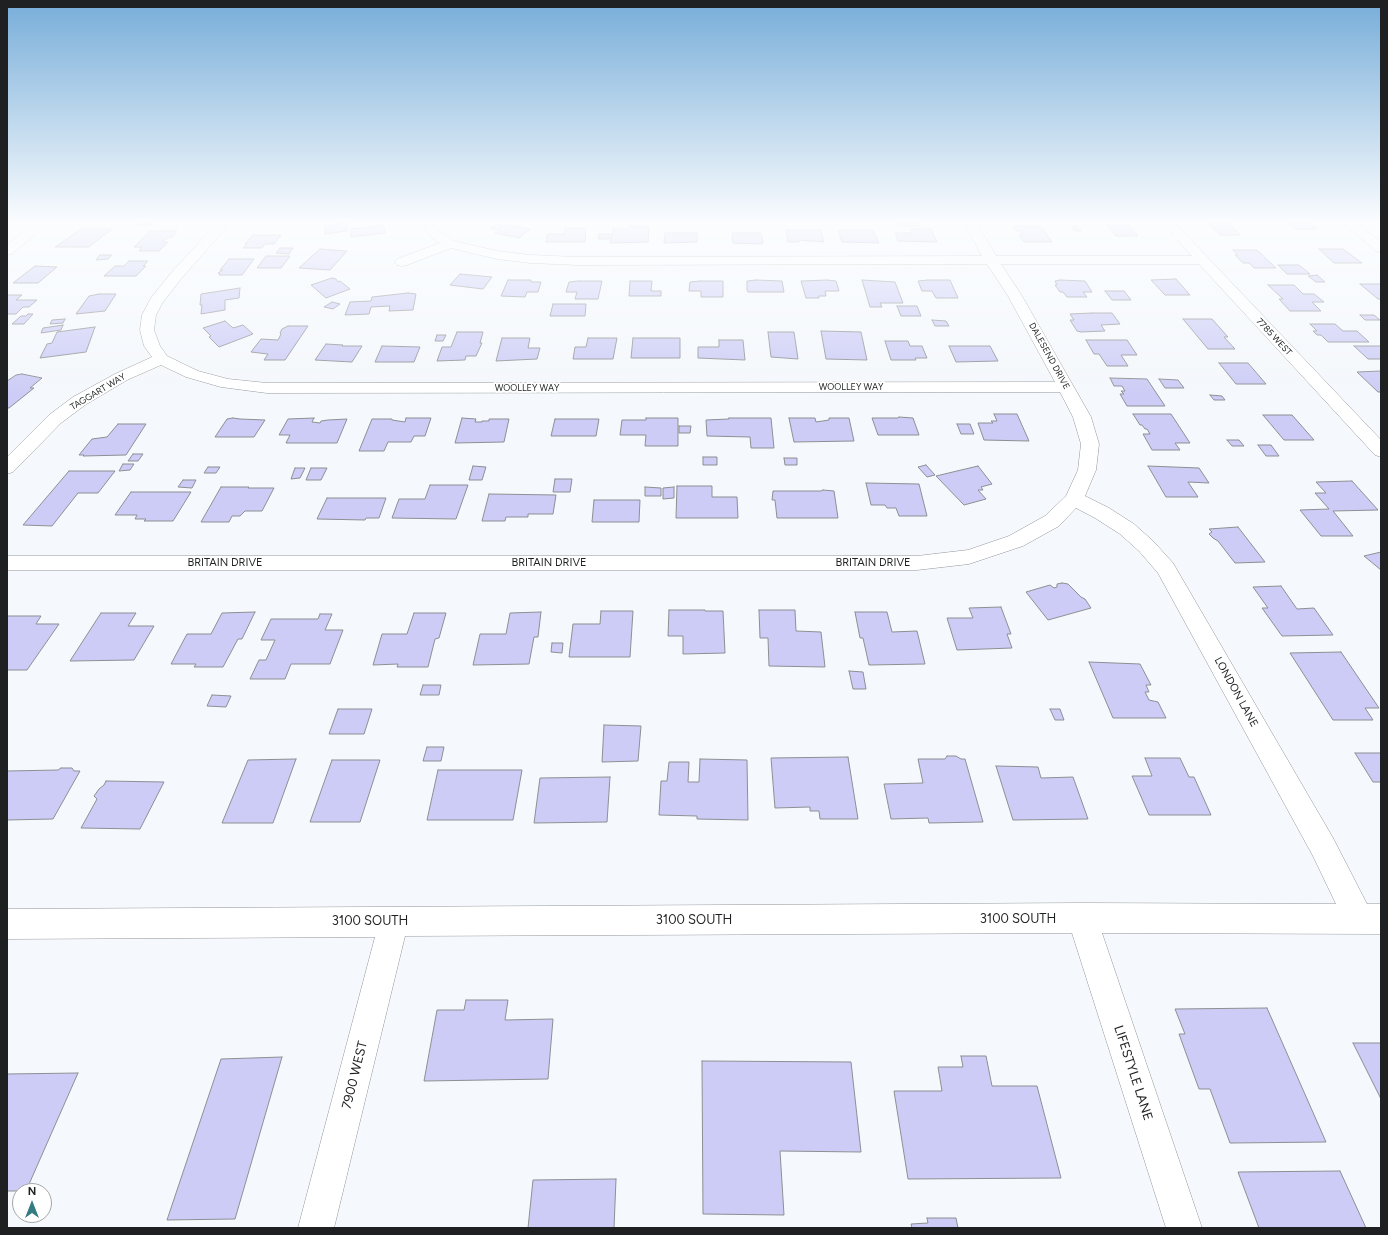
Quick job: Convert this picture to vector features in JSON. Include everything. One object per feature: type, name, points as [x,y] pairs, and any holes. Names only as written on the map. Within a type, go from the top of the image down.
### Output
[{"type":"street","points":[[161,359],[152,346],[147,330],[149,315],[156,301],[173,280]]},
{"type":"street","name":"DALESEND DRIVE","points":[[1004,280],[1015,296],[1082,417],[1090,444],[1087,470],[1074,499]]},
{"type":"street","name":"7785 WEST","points":[[1221,280],[1381,451]]},
{"type":"street","name":"WOOLLEY WAY","points":[[161,359],[192,374],[227,384],[267,388],[1066,387]]},
{"type":"street","name":"TAGGART WAY","points":[[7,468],[55,419],[79,401],[120,377],[161,359]]},
{"type":"street","name":"BRITAIN DRIVE","points":[[7,563],[917,563],[969,557],[1016,541],[1052,521],[1074,499]]},
{"type":"street","name":"LONDON LANE","points":[[1074,499],[1102,513],[1127,529],[1146,546],[1166,568],[1323,847],[1370,919]]},
{"type":"street","name":"3100 SOUTH","points":[[7,924],[1082,918],[1370,919]]},
{"type":"street","name":"LIFESTYLE LANE","points":[[1082,918],[1184,1228]]},
{"type":"street","name":"7900 WEST","points":[[316,1228],[394,921]]},
{"type":"building","points":[[17,280],[42,280],[38,283],[13,283]]},
{"type":"building","points":[[327,280],[336,280],[350,289],[326,298],[311,285]]},
{"type":"building","points":[[455,280],[490,280],[483,289],[450,285]]},
{"type":"building","points":[[508,280],[531,280],[531,282],[541,282],[538,292],[527,292],[525,297],[501,296]]},
{"type":"building","points":[[862,280],[895,282],[903,303],[880,303],[882,307],[870,307]]},
{"type":"building","points":[[950,280],[958,298],[936,298],[932,291],[922,291],[918,281]]},
{"type":"building","points":[[1151,280],[1177,280],[1190,295],[1165,295]]},
{"type":"building","points":[[1313,280],[1322,280],[1325,282],[1316,282]]},
{"type":"building","points":[[602,281],[598,299],[575,299],[577,292],[566,292],[569,282]]},
{"type":"building","points":[[630,281],[652,281],[651,291],[661,291],[661,296],[629,296]]},
{"type":"building","points":[[723,281],[723,297],[701,297],[701,291],[689,291],[690,282]]},
{"type":"building","points":[[747,281],[782,281],[784,292],[748,292]]},
{"type":"building","points":[[801,281],[836,281],[839,291],[825,291],[826,296],[819,296],[819,298],[806,298]]},
{"type":"building","points":[[1055,281],[1085,281],[1092,292],[1083,292],[1087,297],[1067,297],[1063,292],[1060,292],[1055,285],[1057,285]]},
{"type":"building","points":[[1360,284],[1381,284],[1381,299],[1378,299]]},
{"type":"building","points":[[1268,285],[1294,285],[1303,294],[1314,294],[1324,302],[1312,302],[1321,311],[1290,311],[1279,299],[1283,299]]},
{"type":"building","points":[[240,288],[239,298],[225,300],[225,310],[201,314],[201,294]]},
{"type":"building","points":[[1105,291],[1124,291],[1131,300],[1112,300]]},
{"type":"building","points":[[408,293],[416,294],[413,310],[389,311],[390,306],[371,307],[369,314],[345,315],[350,302],[371,301],[372,297]]},
{"type":"building","points":[[99,294],[116,294],[105,311],[76,314],[89,296]]},
{"type":"building","points":[[7,295],[22,295],[16,300],[37,300],[29,307],[23,307],[16,314],[7,314]]},
{"type":"building","points":[[332,302],[340,304],[333,309],[324,307]]},
{"type":"building","points":[[553,304],[586,304],[585,316],[550,316]]},
{"type":"building","points":[[897,306],[917,306],[921,316],[901,316]]},
{"type":"building","points":[[1112,313],[1120,324],[1101,325],[1105,331],[1077,331],[1070,320],[1074,320],[1070,314]]},
{"type":"building","points":[[28,314],[33,314],[24,324],[12,324],[21,316],[26,316]]},
{"type":"building","points":[[1360,315],[1374,315],[1380,320],[1365,320]]},
{"type":"building","points":[[65,319],[63,323],[50,324],[52,320]]},
{"type":"building","points":[[1183,319],[1212,319],[1228,337],[1224,337],[1235,349],[1208,349]]},
{"type":"building","points":[[932,320],[946,321],[949,326],[935,326]]},
{"type":"building","points":[[225,321],[233,328],[243,325],[253,334],[219,347],[209,337],[211,336],[203,328]]},
{"type":"building","points":[[1310,324],[1335,324],[1343,331],[1357,331],[1369,342],[1328,342],[1321,335],[1317,335],[1313,331],[1317,331]]},
{"type":"building","points":[[63,325],[61,330],[41,333],[43,328]]},
{"type":"building","points":[[288,326],[308,326],[285,360],[264,360],[268,354],[251,352],[261,339],[278,340],[282,329]]},
{"type":"building","points":[[95,327],[86,352],[40,358],[47,344],[52,343],[57,332]]},
{"type":"building","points":[[821,331],[861,332],[867,360],[826,359]]},
{"type":"building","points":[[457,332],[483,332],[480,343],[482,343],[476,356],[466,356],[465,360],[437,361],[442,347],[451,347]]},
{"type":"building","points":[[768,332],[794,332],[798,359],[771,357]]},
{"type":"building","points":[[437,335],[446,335],[443,341],[435,341]]},
{"type":"building","points":[[502,338],[530,338],[528,348],[540,348],[537,359],[496,361]]},
{"type":"building","points":[[588,338],[617,338],[613,359],[573,359],[575,347],[586,347]]},
{"type":"building","points":[[633,338],[680,338],[680,358],[631,358]]},
{"type":"building","points":[[719,340],[743,340],[745,360],[698,358],[698,347],[719,347]]},
{"type":"building","points":[[1086,340],[1127,340],[1137,355],[1121,355],[1128,366],[1107,366],[1099,354],[1094,354]]},
{"type":"building","points":[[885,341],[908,341],[910,346],[922,346],[927,358],[915,358],[916,360],[891,360]]},
{"type":"building","points":[[326,344],[362,346],[352,362],[315,360]]},
{"type":"building","points":[[382,346],[420,347],[414,362],[375,362]]},
{"type":"building","points":[[949,346],[990,346],[998,361],[956,362]]},
{"type":"building","points":[[1354,346],[1381,346],[1381,359],[1368,359]]},
{"type":"building","points":[[1219,363],[1248,363],[1266,384],[1236,384]]},
{"type":"building","points":[[1381,371],[1381,392],[1378,392],[1357,372]]},
{"type":"building","points":[[22,374],[42,378],[30,388],[34,388],[7,408],[7,381],[16,375]]},
{"type":"building","points":[[1110,378],[1147,379],[1165,406],[1127,406],[1120,394],[1124,394],[1121,391],[1125,391],[1122,386],[1114,386]]},
{"type":"building","points":[[1159,379],[1178,380],[1184,388],[1165,388]]},
{"type":"building","points":[[1210,395],[1222,396],[1225,400],[1214,400]]},
{"type":"building","points":[[994,414],[1017,414],[1029,441],[984,440],[978,423],[993,423],[991,421],[997,421]]},
{"type":"building","points":[[1133,414],[1171,414],[1190,443],[1175,443],[1180,450],[1152,450],[1143,434],[1150,434],[1147,429],[1140,425]]},
{"type":"building","points":[[1263,415],[1292,415],[1314,440],[1284,440]]},
{"type":"building","points":[[314,418],[312,422],[320,423],[321,421],[347,419],[337,443],[286,443],[290,435],[279,435],[288,419]]},
{"type":"building","points":[[406,418],[431,418],[425,436],[414,436],[411,442],[388,442],[384,451],[359,451],[372,419],[392,419],[405,422]]},
{"type":"building","points":[[462,418],[476,419],[475,422],[489,421],[489,419],[509,419],[504,442],[455,443]]},
{"type":"building","points":[[646,418],[678,418],[678,446],[645,446],[646,435],[620,435],[622,420],[646,420]]},
{"type":"building","points":[[729,418],[771,418],[774,448],[751,448],[750,437],[707,436],[706,420]]},
{"type":"building","points":[[789,418],[815,418],[816,422],[829,420],[829,418],[849,418],[854,441],[794,442]]},
{"type":"building","points":[[872,418],[913,418],[919,435],[878,435]]},
{"type":"building","points":[[227,419],[265,420],[254,437],[215,437]]},
{"type":"building","points":[[555,419],[599,419],[596,436],[551,436]]},
{"type":"building","points":[[118,424],[146,424],[126,455],[79,455],[92,439],[107,437]]},
{"type":"building","points":[[957,424],[970,424],[974,434],[961,434]]},
{"type":"building","points":[[679,426],[691,426],[690,433],[679,433]]},
{"type":"building","points":[[1227,440],[1239,440],[1244,446],[1232,446]]},
{"type":"building","points":[[1258,445],[1271,445],[1279,456],[1266,456]]},
{"type":"building","points":[[133,454],[143,454],[138,461],[128,461]]},
{"type":"building","points":[[703,457],[717,457],[717,465],[703,465]]},
{"type":"building","points":[[784,458],[797,458],[797,465],[785,465]]},
{"type":"building","points":[[123,464],[134,464],[130,470],[119,471]]},
{"type":"building","points":[[926,465],[935,475],[927,477],[918,467]]},
{"type":"building","points":[[473,466],[486,467],[482,480],[469,480]]},
{"type":"building","points":[[978,466],[992,484],[981,487],[983,490],[978,490],[986,499],[964,505],[936,476]]},
{"type":"building","points":[[1148,466],[1199,468],[1209,483],[1188,482],[1198,497],[1166,497]]},
{"type":"building","points":[[208,467],[220,467],[216,473],[204,473]]},
{"type":"building","points":[[295,468],[305,468],[300,478],[291,479]]},
{"type":"building","points":[[311,468],[327,468],[321,480],[306,480]]},
{"type":"building","points":[[69,471],[115,471],[98,493],[78,493],[52,526],[23,525]]},
{"type":"building","points":[[555,479],[572,479],[570,492],[553,492]]},
{"type":"building","points":[[183,480],[196,480],[192,488],[178,487]]},
{"type":"building","points":[[1352,481],[1378,510],[1333,511],[1353,536],[1321,536],[1300,510],[1329,509],[1315,493],[1326,493],[1316,482]]},
{"type":"building","points":[[866,483],[919,484],[927,516],[899,516],[896,508],[887,508],[885,505],[871,505]]},
{"type":"building","points":[[430,485],[468,485],[456,519],[392,518],[399,499],[425,499]]},
{"type":"building","points":[[677,486],[712,486],[712,497],[737,497],[738,518],[676,518]]},
{"type":"building","points":[[221,487],[274,488],[262,511],[245,511],[240,516],[232,516],[229,522],[201,522]]},
{"type":"building","points":[[645,487],[661,488],[661,496],[645,496]]},
{"type":"building","points":[[674,487],[674,498],[663,499],[663,488]]},
{"type":"building","points":[[773,491],[834,491],[838,518],[777,518],[775,500],[772,500]]},
{"type":"building","points":[[131,492],[191,492],[173,521],[144,521],[146,519],[135,519],[137,515],[115,515]]},
{"type":"building","points":[[489,494],[556,495],[553,514],[528,514],[528,517],[506,517],[505,521],[482,521]]},
{"type":"building","points":[[327,498],[386,498],[379,518],[366,518],[365,520],[317,519]]},
{"type":"building","points":[[594,500],[640,500],[639,522],[592,522]]},
{"type":"building","points":[[1238,527],[1265,562],[1235,563],[1218,541],[1209,534],[1212,532],[1209,529]]},
{"type":"building","points":[[1381,552],[1381,570],[1364,556]]},
{"type":"building","points":[[1057,584],[1068,584],[1085,599],[1091,608],[1048,620],[1026,592],[1050,585],[1054,588],[1057,587]]},
{"type":"building","points":[[1281,586],[1297,609],[1314,608],[1333,635],[1282,636],[1262,608],[1268,608],[1253,587]]},
{"type":"building","points":[[1001,607],[1011,634],[1007,634],[1012,648],[957,650],[947,618],[973,618],[969,608]]},
{"type":"building","points":[[669,610],[723,611],[725,653],[683,654],[683,636],[668,636]]},
{"type":"building","points":[[759,610],[795,610],[796,631],[821,632],[825,667],[769,666],[768,638],[760,638]]},
{"type":"building","points":[[601,611],[633,611],[630,657],[569,657],[573,624],[600,624]]},
{"type":"building","points":[[255,612],[242,639],[238,639],[223,667],[194,667],[196,664],[171,664],[187,634],[211,634],[222,613]]},
{"type":"building","points":[[541,612],[538,637],[534,637],[529,664],[473,665],[480,634],[506,634],[510,613]]},
{"type":"building","points":[[855,612],[887,612],[892,632],[917,631],[925,664],[869,665],[863,638],[860,638]]},
{"type":"building","points":[[101,613],[136,613],[128,626],[154,626],[134,660],[70,661]]},
{"type":"building","points":[[414,613],[446,613],[439,638],[435,639],[428,667],[397,667],[398,664],[373,665],[382,634],[407,634]]},
{"type":"building","points":[[320,614],[332,614],[325,630],[343,630],[330,664],[291,664],[285,679],[250,679],[259,660],[266,660],[275,640],[261,640],[271,619],[318,619]]},
{"type":"building","points":[[7,616],[41,616],[36,624],[59,624],[27,670],[7,670]]},
{"type":"building","points":[[552,643],[563,643],[562,653],[551,652]]},
{"type":"building","points":[[1341,652],[1379,708],[1365,708],[1373,720],[1333,720],[1290,653]]},
{"type":"building","points":[[1089,662],[1140,664],[1151,685],[1146,685],[1149,692],[1145,692],[1149,700],[1158,702],[1166,718],[1113,718]]},
{"type":"building","points":[[849,671],[863,672],[866,689],[853,689]]},
{"type":"building","points":[[423,685],[441,685],[439,695],[420,695]]},
{"type":"building","points":[[212,695],[231,696],[226,707],[207,706]]},
{"type":"building","points":[[338,709],[372,709],[364,734],[329,734]]},
{"type":"building","points":[[1050,709],[1060,709],[1064,720],[1055,720]]},
{"type":"building","points":[[604,725],[641,726],[638,761],[602,762]]},
{"type":"building","points":[[427,747],[444,747],[441,761],[423,761]]},
{"type":"building","points":[[1355,753],[1381,753],[1381,782],[1373,782]]},
{"type":"building","points":[[947,756],[956,756],[961,759],[965,759],[983,822],[929,823],[928,818],[891,819],[884,784],[923,783],[918,759],[945,759]]},
{"type":"building","points":[[848,757],[858,819],[820,819],[819,811],[810,811],[810,807],[775,808],[771,758]]},
{"type":"building","points":[[1145,758],[1180,758],[1189,777],[1194,777],[1211,815],[1149,815],[1132,776],[1152,776]]},
{"type":"building","points":[[296,759],[273,823],[222,823],[248,760]]},
{"type":"building","points":[[700,759],[747,760],[748,820],[697,819],[697,816],[659,815],[661,781],[667,781],[669,762],[689,762],[688,782],[699,782]]},
{"type":"building","points":[[332,760],[380,760],[360,822],[310,822]]},
{"type":"building","points":[[996,766],[1038,767],[1041,778],[1073,777],[1088,819],[1013,820]]},
{"type":"building","points":[[61,768],[72,768],[74,771],[80,771],[53,819],[7,820],[7,771],[58,770]]},
{"type":"building","points":[[438,770],[522,770],[513,820],[427,820]]},
{"type":"building","points":[[610,777],[607,822],[534,823],[540,778]]},
{"type":"building","points":[[106,781],[164,782],[140,829],[81,828],[97,799],[94,796]]},
{"type":"building","points":[[466,1000],[508,1000],[505,1020],[553,1019],[548,1079],[424,1081],[437,1010],[464,1010]]},
{"type":"building","points":[[1267,1008],[1326,1142],[1230,1143],[1210,1089],[1199,1089],[1179,1034],[1185,1034],[1175,1009]]},
{"type":"building","points":[[1353,1043],[1381,1043],[1381,1099]]},
{"type":"building","points":[[961,1056],[986,1056],[992,1086],[1037,1086],[1061,1178],[908,1179],[894,1091],[942,1091],[938,1067],[963,1067]]},
{"type":"building","points":[[282,1057],[235,1219],[167,1220],[221,1059]]},
{"type":"building","points":[[702,1061],[851,1062],[861,1152],[780,1151],[784,1215],[703,1214]]},
{"type":"building","points":[[78,1073],[30,1183],[12,1183],[12,1191],[7,1191],[7,1074]]},
{"type":"building","points":[[1340,1171],[1366,1228],[1259,1228],[1238,1172]]},
{"type":"building","points":[[616,1179],[614,1228],[528,1228],[533,1180]]},
{"type":"building","points":[[927,1218],[956,1218],[958,1228],[912,1228],[911,1224],[928,1223]]}]
